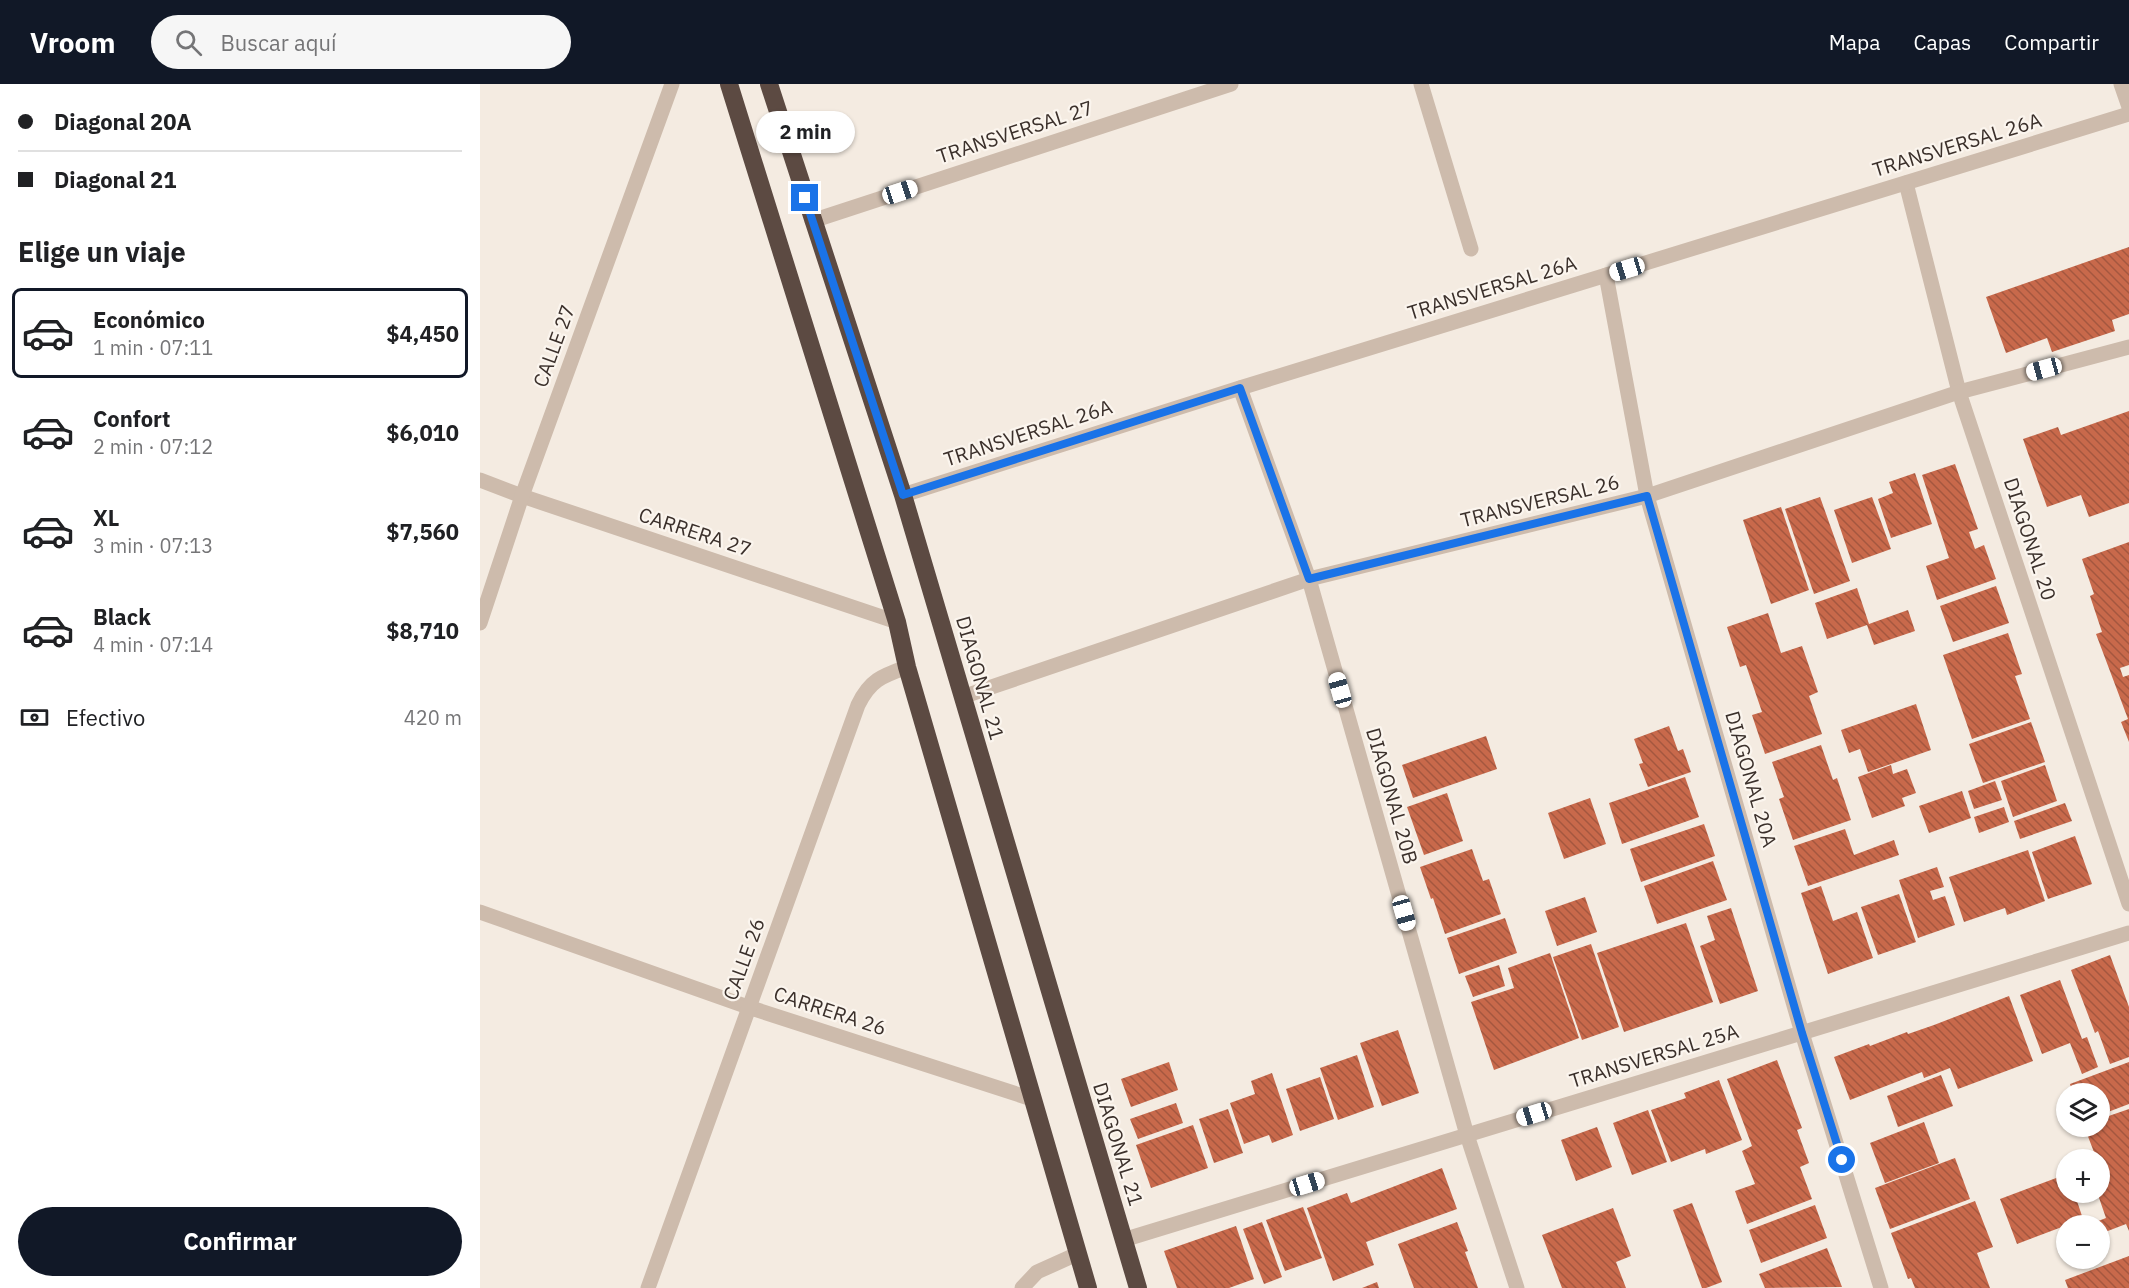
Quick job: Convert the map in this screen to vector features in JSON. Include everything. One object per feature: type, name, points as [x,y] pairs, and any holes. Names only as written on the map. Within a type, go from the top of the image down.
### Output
[{"type":"highway","points":[[729,84],[897,622],[907,667],[1088,1288]]},
{"type":"highway","name":"DIAGONAL 21","points":[[769,84],[903,495],[1138,1288]]},
{"type":"street","name":"CALLE 27","points":[[480,623],[522,496],[672,84]]},
{"type":"street","name":"TRANSVERSAL 27","points":[[812,221],[1231,84]]},
{"type":"street","points":[[1421,84],[1471,249]]},
{"type":"street","points":[[2121,84],[2129,107]]},
{"type":"street","name":"TRANSVERSAL 26A","points":[[903,495],[1240,388],[2129,114]]},
{"type":"street","name":"DIAGONAL 20","points":[[1906,183],[1959,392],[2129,904]]},
{"type":"street","name":"DIAGONAL 20A","points":[[1606,275],[1647,496],[1802,1033],[1881,1288]]},
{"type":"street","name":"TRANSVERSAL 26","points":[[962,697],[1309,579],[1647,496],[1959,392],[2129,346]]},
{"type":"street","name":"DIAGONAL 20B","points":[[1240,388],[1309,579],[1467,1135],[1517,1288]]},
{"type":"street","name":"CARRERA 27","points":[[480,480],[897,622]]},
{"type":"street","name":"CALLE 26","points":[[648,1288],[863,694],[880,677],[907,667]]},
{"type":"street","name":"CARRERA 26","points":[[480,912],[748,1007],[1032,1099]]},
{"type":"street","name":"TRANSVERSAL 25A","points":[[1123,1240],[2129,933]]},
{"type":"street","points":[[1022,1288],[1037,1272],[1077,1254]]},
{"type":"building","points":[[2129,247],[2129,314],[2112,320],[2115,331],[2052,352],[2047,338],[2006,353],[1986,297]]},
{"type":"building","points":[[2129,411],[2129,503],[2089,517],[2081,495],[2047,507],[2023,439],[2058,427],[2061,435]]},
{"type":"building","points":[[1955,464],[1978,529],[1969,532],[1975,549],[1984,545],[1996,579],[1937,600],[1926,566],[1949,558],[1922,475]]},
{"type":"building","points":[[1915,473],[1932,524],[1891,538],[1878,499],[1893,493],[1889,482]]},
{"type":"building","points":[[1820,497],[1850,581],[1814,594],[1785,509]]},
{"type":"building","points":[[1872,497],[1891,549],[1852,563],[1834,510]]},
{"type":"building","points":[[1781,507],[1809,590],[1771,604],[1743,520]]},
{"type":"building","points":[[2129,542],[2129,665],[2120,668],[2123,677],[2129,675],[2129,742],[2121,722],[2128,719],[2096,634],[2102,632],[2090,596],[2094,594],[2082,559]]},
{"type":"building","points":[[1996,586],[2009,623],[1953,642],[1940,606]]},
{"type":"building","points":[[1857,588],[1869,624],[1908,610],[1915,631],[1874,645],[1867,625],[1827,639],[1815,603]]},
{"type":"building","points":[[1768,613],[1781,653],[1802,646],[1818,692],[1809,696],[1822,734],[1765,754],[1752,715],[1762,712],[1746,665],[1740,667],[1727,627]]},
{"type":"building","points":[[2008,633],[2022,674],[2015,676],[2030,719],[1972,739],[1943,655]]},
{"type":"building","points":[[1916,704],[1931,750],[1868,772],[1860,749],[1849,753],[1841,730]]},
{"type":"building","points":[[2031,722],[2045,762],[1983,783],[1969,744]]},
{"type":"building","points":[[1669,726],[1678,751],[1683,749],[1691,772],[1648,787],[1639,764],[1643,763],[1634,739]]},
{"type":"building","points":[[1486,736],[1497,769],[1413,798],[1402,765]]},
{"type":"building","points":[[1821,745],[1833,780],[1837,778],[1851,820],[1793,840],[1779,799],[1784,797],[1772,762]]},
{"type":"building","points":[[1891,765],[1893,774],[1907,769],[1916,793],[1902,798],[1905,806],[1872,818],[1858,777]]},
{"type":"building","points":[[2045,765],[2057,801],[2013,817],[2001,781]]},
{"type":"building","points":[[1685,777],[1699,817],[1622,844],[1609,803]]},
{"type":"building","points":[[1995,781],[2002,800],[1974,809],[1968,791]]},
{"type":"building","points":[[1962,791],[1971,818],[1929,833],[1919,806]]},
{"type":"building","points":[[1447,793],[1463,841],[1424,855],[1407,807]]},
{"type":"building","points":[[1590,798],[1606,844],[1564,859],[1548,813]]},
{"type":"building","points":[[2065,803],[2072,821],[2020,839],[2014,821]]},
{"type":"building","points":[[2004,807],[2009,822],[1979,833],[1974,817]]},
{"type":"building","points":[[1704,824],[1715,856],[1641,882],[1630,849]]},
{"type":"building","points":[[1845,829],[1854,855],[1894,840],[1899,855],[1808,886],[1794,846]]},
{"type":"building","points":[[2075,836],[2092,884],[2048,899],[2032,852]]},
{"type":"building","points":[[1472,849],[1483,881],[1489,879],[1501,914],[1445,934],[1420,867]]},
{"type":"building","points":[[2028,850],[2045,901],[2007,915],[2005,908],[1964,922],[1949,877]]},
{"type":"building","points":[[1713,861],[1727,900],[1657,924],[1644,886]]},
{"type":"building","points":[[1937,867],[1944,887],[1930,891],[1933,900],[1945,896],[1955,925],[1918,938],[1899,880]]},
{"type":"building","points":[[1821,886],[1833,921],[1857,912],[1873,958],[1828,974],[1801,893]]},
{"type":"building","points":[[1899,894],[1916,942],[1878,955],[1861,907]]},
{"type":"building","points":[[1585,897],[1597,932],[1557,946],[1545,911]]},
{"type":"building","points":[[1731,908],[1758,991],[1720,1004],[1700,946],[1715,940],[1707,916]]},
{"type":"building","points":[[1505,918],[1517,953],[1459,974],[1447,938]]},
{"type":"building","points":[[1686,923],[1713,1002],[1624,1032],[1597,953]]},
{"type":"building","points":[[1591,944],[1619,1027],[1582,1040],[1553,957]]},
{"type":"building","points":[[1550,953],[1579,1038],[1494,1070],[1471,1002],[1514,988],[1508,968]]},
{"type":"building","points":[[2110,955],[2129,1007],[2129,1057],[2110,1064],[2098,1031],[2095,1033],[2071,970]]},
{"type":"building","points":[[1499,965],[1505,986],[1473,997],[1465,976]]},
{"type":"building","points":[[2060,980],[2082,1039],[2087,1037],[2098,1067],[2082,1074],[2070,1043],[2042,1054],[2020,995]]},
{"type":"building","points":[[2009,996],[2033,1061],[1958,1089],[1950,1068],[1924,1078],[1922,1072],[1850,1100],[1834,1057],[1934,1025]]},
{"type":"building","points":[[1398,1030],[1419,1093],[1382,1106],[1360,1043]]},
{"type":"building","points":[[1357,1055],[1374,1107],[1338,1120],[1320,1068]]},
{"type":"building","points":[[1777,1060],[1802,1128],[1797,1130],[1809,1163],[1800,1167],[1812,1199],[1747,1224],[1735,1191],[1755,1184],[1742,1151],[1752,1146],[1727,1079]]},
{"type":"building","points":[[1169,1062],[1178,1090],[1131,1107],[1121,1079]]},
{"type":"building","points":[[2129,1062],[2129,1104],[2110,1111],[2110,1083],[2073,1083]]},
{"type":"building","points":[[1272,1073],[1293,1135],[1272,1143],[1269,1135],[1244,1144],[1230,1103],[1255,1094],[1251,1081]]},
{"type":"building","points":[[1941,1075],[1953,1106],[1898,1127],[1887,1096]]},
{"type":"building","points":[[1320,1077],[1334,1119],[1300,1131],[1286,1089]]},
{"type":"building","points":[[1719,1080],[1742,1140],[1706,1154],[1705,1149],[1671,1162],[1651,1110],[1686,1098],[1684,1093]]},
{"type":"building","points":[[1176,1103],[1183,1123],[1138,1139],[1130,1119]]},
{"type":"building","points":[[1228,1109],[1243,1153],[1214,1163],[1199,1119]]},
{"type":"building","points":[[2129,1109],[2129,1231],[2126,1224],[2110,1230],[2110,1215],[2105,1215],[2101,1203],[2110,1203],[2110,1149],[2093,1149],[2088,1137],[2110,1137],[2110,1116]]},
{"type":"building","points":[[1648,1110],[1667,1162],[1632,1175],[1613,1123]]},
{"type":"building","points":[[1924,1122],[1939,1163],[1885,1183],[1870,1143]]},
{"type":"building","points":[[1193,1125],[1208,1168],[1151,1188],[1136,1145]]},
{"type":"building","points":[[1597,1127],[1612,1167],[1576,1181],[1561,1140]]},
{"type":"building","points":[[1955,1158],[1970,1199],[1890,1229],[1875,1188]]},
{"type":"building","points":[[1442,1168],[1457,1209],[1366,1242],[1374,1265],[1333,1281],[1307,1208],[1347,1193],[1351,1203]]},
{"type":"building","points":[[2056,1178],[2056,1203],[2078,1203],[2082,1215],[2056,1215],[2056,1229],[2017,1244],[2000,1199]]},
{"type":"building","points":[[1975,1201],[1993,1247],[1977,1253],[1990,1288],[1915,1288],[1911,1278],[1908,1279],[1891,1233]]},
{"type":"building","points":[[1692,1203],[1722,1282],[1706,1288],[1702,1288],[1673,1210]]},
{"type":"building","points":[[1815,1205],[1827,1238],[1761,1263],[1749,1230]]},
{"type":"building","points":[[1303,1207],[1322,1258],[1285,1271],[1266,1220]]},
{"type":"building","points":[[1613,1208],[1631,1256],[1616,1262],[1626,1288],[1562,1288],[1542,1235]]},
{"type":"building","points":[[1262,1222],[1282,1277],[1264,1284],[1243,1229]]},
{"type":"building","points":[[1457,1222],[1478,1288],[1414,1288],[1398,1244]]},
{"type":"building","points":[[1236,1226],[1254,1279],[1229,1288],[1177,1288],[1164,1251]]},
{"type":"building","points":[[1827,1248],[1842,1287],[1765,1288],[1759,1274]]},
{"type":"building","points":[[2129,1256],[2129,1288],[2068,1288],[2065,1280],[2094,1269],[2110,1269],[2110,1263]]},
{"type":"building","points":[[1377,1282],[1379,1288],[1362,1288]]},
{"type":"route","points":[[805,198],[903,495],[1240,388],[1309,579],[1647,496],[1802,1033],[1842,1160]]}]
